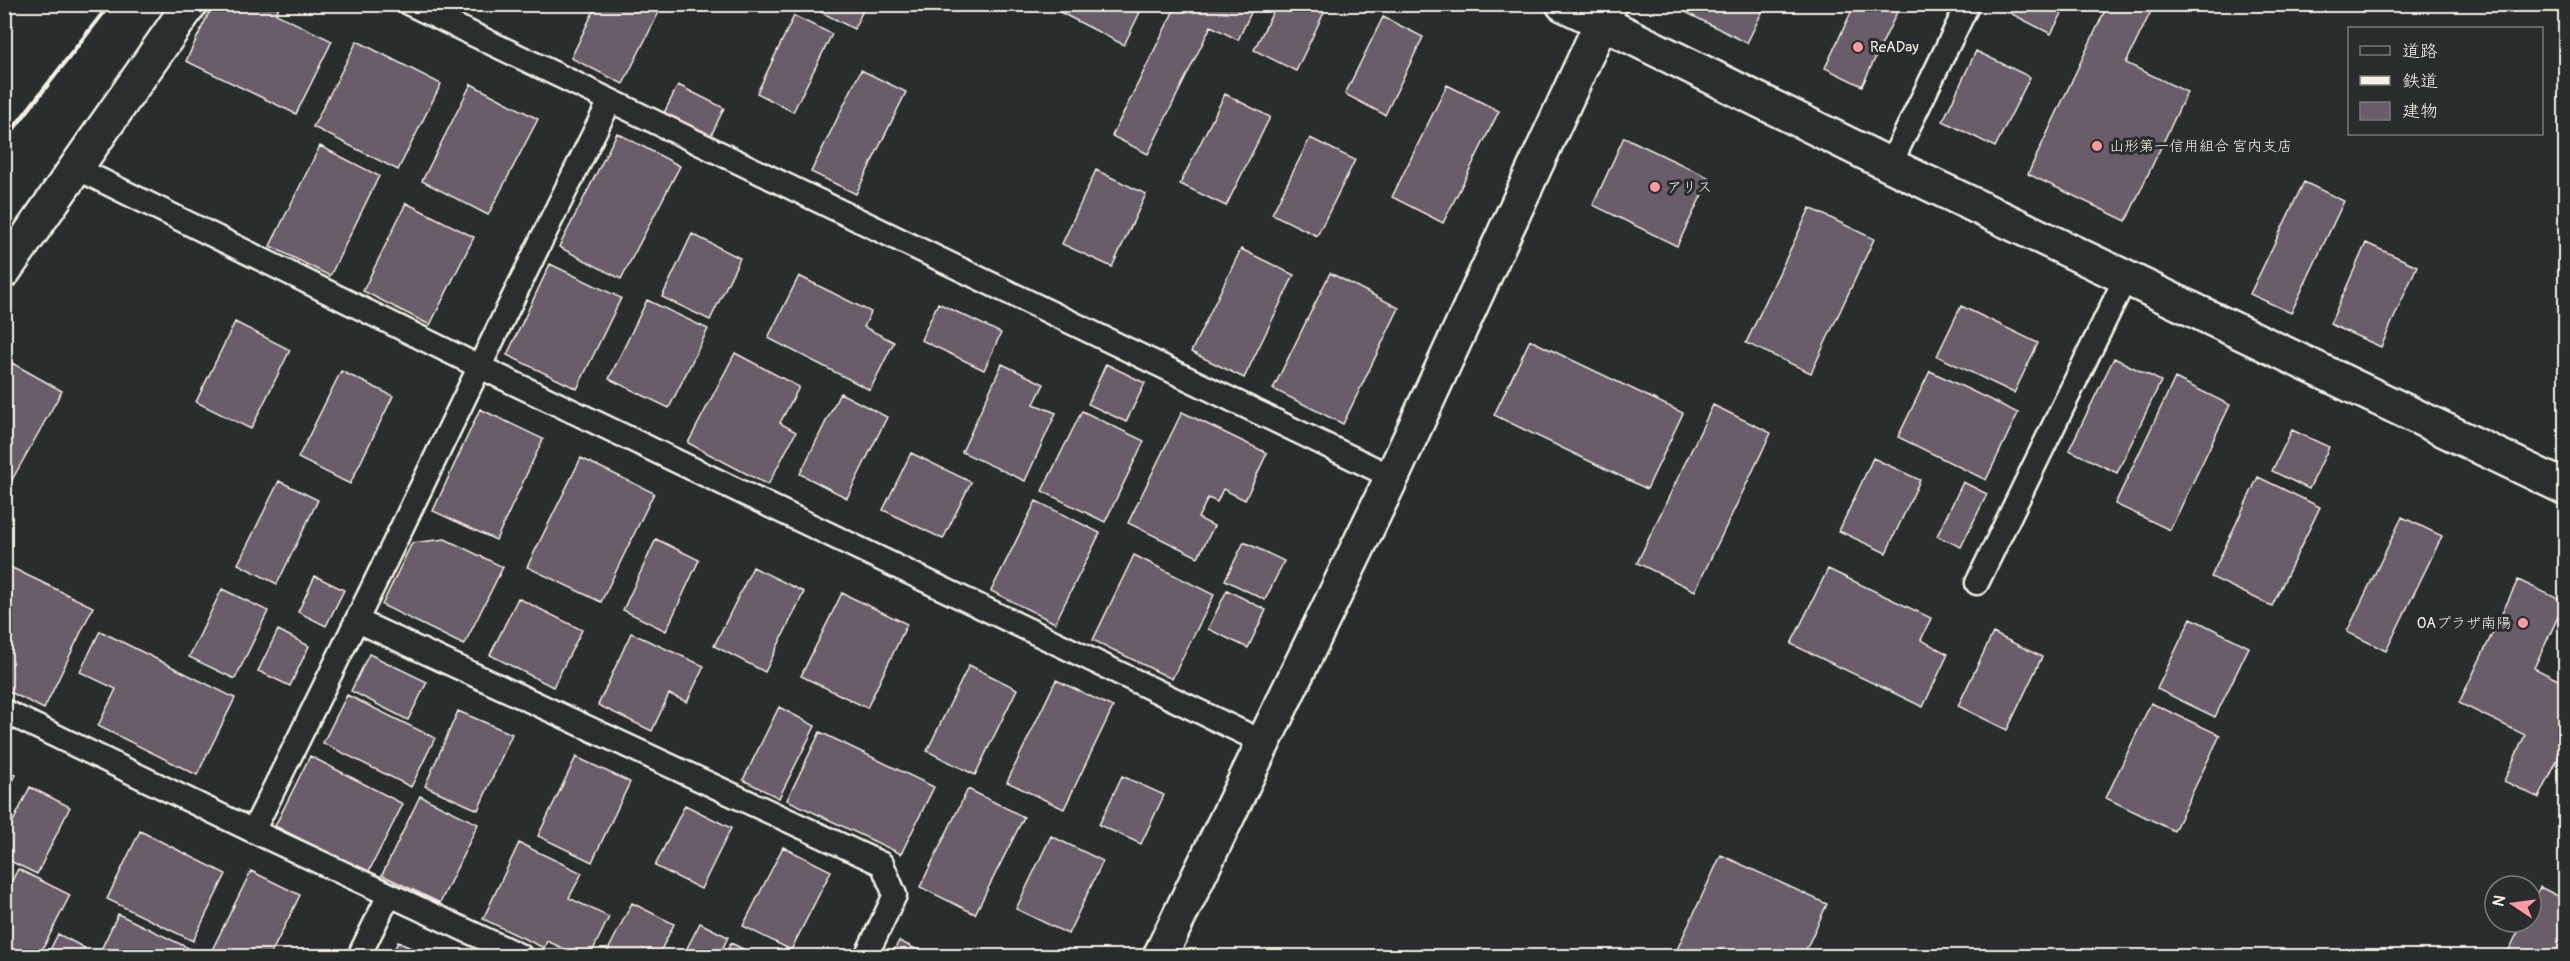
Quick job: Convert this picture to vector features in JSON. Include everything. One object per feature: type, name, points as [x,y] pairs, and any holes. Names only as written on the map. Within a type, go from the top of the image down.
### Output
[{"type":"street","points":[[4,271],[190,4]]},
{"type":"street","points":[[1563,4],[1606,13],[1890,165],[2565,488]]},
{"type":"street","points":[[1160,957],[1392,477],[1606,13]]},
{"type":"lane","points":[[410,4],[1392,477]]},
{"type":"lane","points":[[1890,165],[1968,4]]},
{"type":"lane","points":[[253,831],[358,621],[478,366],[610,101]]},
{"type":"lane","points":[[76,168],[478,366],[1265,743]]},
{"type":"lane","points":[[1977,583],[2126,277]]},
{"type":"lane","points":[[358,621],[882,864],[895,895],[866,957]]},
{"type":"lane","points":[[4,711],[521,957]]},
{"type":"lane","points":[[359,957],[389,896]]},
{"type":"building","points":[[213,4],[280,4],[276,14],[332,41],[296,114],[186,61]]},
{"type":"building","points":[[597,4],[663,4],[623,84],[571,58]]},
{"type":"building","points":[[812,4],[866,4],[854,29],[811,7]]},
{"type":"building","points":[[1044,4],[1144,4],[1124,45]]},
{"type":"building","points":[[1177,4],[1255,4],[1238,40],[1211,26],[1148,154],[1112,136]]},
{"type":"building","points":[[1277,4],[1328,4],[1296,71],[1254,50]]},
{"type":"building","points":[[1681,4],[1766,4],[1747,43],[1679,9]]},
{"type":"building","points":[[1855,4],[1886,4],[1898,10],[1862,86],[1825,68]]},
{"type":"building","points":[[2012,4],[2067,4],[2051,34],[2008,12]]},
{"type":"building","points":[[2108,4],[2137,4],[2151,11],[2126,63],[2187,92],[2126,221],[2028,174]]},
{"type":"building","points":[[794,16],[832,34],[793,112],[757,93]]},
{"type":"building","points":[[1383,17],[1423,37],[1385,115],[1345,94]]},
{"type":"building","points":[[357,41],[441,84],[398,170],[313,127]]},
{"type":"building","points":[[1976,51],[2030,77],[1995,147],[1943,121]]},
{"type":"building","points":[[861,70],[906,92],[856,194],[811,172]]},
{"type":"building","points":[[471,84],[538,119],[488,215],[422,181]]},
{"type":"building","points":[[678,85],[724,108],[708,142],[661,119]]},
{"type":"building","points":[[1447,85],[1499,111],[1443,223],[1392,197]]},
{"type":"building","points":[[1225,94],[1270,117],[1226,206],[1180,184]]},
{"type":"building","points":[[617,133],[680,166],[621,279],[559,247]]},
{"type":"building","points":[[1624,137],[1710,178],[1677,246],[1593,205]]},
{"type":"building","points":[[1310,138],[1355,160],[1317,236],[1272,214]]},
{"type":"building","points":[[320,146],[379,176],[330,276],[270,246]]},
{"type":"building","points":[[1096,170],[1146,194],[1112,267],[1062,244]]},
{"type":"building","points":[[2304,182],[2344,201],[2291,313],[2250,294]]},
{"type":"building","points":[[406,203],[474,237],[430,325],[363,291]]},
{"type":"building","points":[[1810,208],[1874,239],[1811,373],[1746,343]]},
{"type":"building","points":[[692,234],[740,258],[710,320],[662,297]]},
{"type":"building","points":[[2366,243],[2417,266],[2381,347],[2330,324]]},
{"type":"building","points":[[1241,249],[1294,275],[1244,378],[1191,352]]},
{"type":"building","points":[[550,264],[621,298],[577,389],[507,355]]},
{"type":"building","points":[[1330,273],[1399,308],[1343,424],[1273,389]]},
{"type":"building","points":[[799,276],[871,312],[864,327],[894,342],[870,390],[768,338]]},
{"type":"building","points":[[647,300],[708,329],[669,408],[609,379]]},
{"type":"building","points":[[938,303],[1001,333],[984,370],[921,340]]},
{"type":"building","points":[[1961,306],[2038,343],[2014,393],[1937,356]]},
{"type":"building","points":[[235,322],[290,350],[251,429],[196,402]]},
{"type":"building","points":[[1530,340],[1683,413],[1647,489],[1494,415]]},
{"type":"building","points":[[735,353],[799,387],[780,423],[796,432],[768,485],[688,443]]},
{"type":"building","points":[[2114,358],[2161,381],[2117,473],[2069,450]]},
{"type":"building","points":[[12,363],[62,391],[4,494],[4,378]]},
{"type":"building","points":[[1002,364],[1044,384],[1034,404],[1056,413],[1025,481],[962,452]]},
{"type":"building","points":[[1106,364],[1145,383],[1126,422],[1088,404]]},
{"type":"building","points":[[341,371],[393,396],[350,484],[298,458]]},
{"type":"building","points":[[1930,371],[2018,413],[1986,480],[1898,437]]},
{"type":"building","points":[[2175,378],[2230,405],[2170,530],[2115,504]]},
{"type":"building","points":[[840,393],[887,417],[847,498],[800,474]]},
{"type":"building","points":[[1713,405],[1771,433],[1695,591],[1637,563]]},
{"type":"building","points":[[480,409],[543,439],[496,540],[433,511]]},
{"type":"building","points":[[1082,411],[1144,441],[1105,522],[1042,491]]},
{"type":"building","points":[[1182,412],[1267,453],[1245,500],[1223,489],[1217,502],[1208,498],[1198,518],[1214,526],[1198,557],[1128,523]]},
{"type":"building","points":[[2292,430],[2329,447],[2309,489],[2272,471]]},
{"type":"building","points":[[911,453],[971,482],[943,539],[883,510]]},
{"type":"building","points":[[581,458],[654,493],[601,602],[527,567]]},
{"type":"building","points":[[1873,458],[1920,480],[1886,553],[1839,531]]},
{"type":"building","points":[[2258,477],[2320,507],[2272,606],[2211,577]]},
{"type":"building","points":[[279,481],[318,500],[277,584],[238,564]]},
{"type":"building","points":[[1963,482],[1987,494],[1961,547],[1937,536]]},
{"type":"building","points":[[1036,501],[1100,533],[1055,623],[991,591]]},
{"type":"building","points":[[2402,517],[2442,536],[2386,651],[2347,632]]},
{"type":"building","points":[[445,539],[503,567],[464,645],[382,605],[412,543]]},
{"type":"building","points":[[656,539],[699,560],[666,631],[623,610]]},
{"type":"building","points":[[1244,542],[1284,561],[1265,600],[1225,580]]},
{"type":"building","points":[[1134,555],[1214,595],[1172,679],[1093,640]]},
{"type":"building","points":[[4,564],[93,607],[44,709],[4,689]]},
{"type":"building","points":[[753,567],[804,592],[765,672],[714,646]]},
{"type":"building","points":[[1828,569],[1931,618],[1921,640],[1948,654],[1923,707],[1791,644]]},
{"type":"building","points":[[315,576],[344,590],[326,626],[298,612]]},
{"type":"building","points":[[2518,580],[2565,602],[2534,668],[2566,684],[2566,743],[2539,798],[2504,781],[2525,735],[2459,703]]},
{"type":"building","points":[[222,589],[268,611],[235,679],[189,657]]},
{"type":"building","points":[[1227,590],[1266,610],[1248,648],[1208,629]]},
{"type":"building","points":[[842,593],[907,624],[867,708],[801,676]]},
{"type":"building","points":[[518,598],[582,630],[553,687],[490,655]]},
{"type":"building","points":[[2191,618],[2249,647],[2215,717],[2157,689]]},
{"type":"building","points":[[278,630],[309,646],[290,686],[258,671]]},
{"type":"building","points":[[100,631],[235,698],[197,775],[98,726],[116,689],[80,672]]},
{"type":"building","points":[[631,633],[704,666],[687,702],[669,694],[652,731],[598,705]]},
{"type":"building","points":[[1993,633],[2042,657],[2007,730],[1958,706]]},
{"type":"building","points":[[369,654],[427,682],[408,720],[351,691]]},
{"type":"building","points":[[969,665],[1017,689],[975,775],[927,751]]},
{"type":"building","points":[[1056,680],[1113,707],[1064,809],[1007,782]]},
{"type":"building","points":[[347,695],[435,738],[411,787],[323,743]]},
{"type":"building","points":[[2151,703],[2220,735],[2174,831],[2106,798]]},
{"type":"building","points":[[779,707],[815,726],[779,798],[743,780]]},
{"type":"building","points":[[458,711],[512,734],[478,810],[425,786]]},
{"type":"building","points":[[820,732],[934,787],[901,854],[787,800]]},
{"type":"building","points":[[310,756],[403,804],[368,873],[275,826]]},
{"type":"building","points":[[576,757],[630,782],[592,862],[538,836]]},
{"type":"building","points":[[4,770],[16,775],[4,799]]},
{"type":"building","points":[[1122,776],[1164,795],[1141,844],[1099,825]]},
{"type":"building","points":[[30,787],[70,807],[37,874],[4,858],[4,840]]},
{"type":"building","points":[[968,789],[1024,817],[975,914],[920,887]]},
{"type":"building","points":[[420,796],[478,824],[440,903],[382,875]]},
{"type":"building","points":[[685,805],[731,828],[701,889],[655,866]]},
{"type":"building","points":[[140,831],[226,874],[193,941],[107,899]]},
{"type":"building","points":[[1051,836],[1103,861],[1068,934],[1016,909]]},
{"type":"building","points":[[519,843],[582,873],[569,898],[609,917],[590,956],[580,956],[547,941],[544,948],[483,919]]},
{"type":"building","points":[[783,847],[831,871],[791,950],[743,926]]},
{"type":"building","points":[[1721,855],[1827,904],[1803,956],[1674,956]]},
{"type":"building","points":[[18,869],[70,895],[39,956],[4,954],[4,896]]},
{"type":"building","points":[[251,871],[300,895],[270,956],[219,956],[211,952]]},
{"type":"building","points":[[2543,888],[2566,900],[2566,956],[2506,956],[2517,934],[2543,934]]},
{"type":"building","points":[[632,903],[674,924],[658,956],[605,956]]},
{"type":"building","points":[[118,914],[201,954],[200,956],[98,956]]},
{"type":"building","points":[[700,923],[728,937],[719,956],[683,956]]},
{"type":"building","points":[[58,934],[85,948],[81,956],[47,956]]},
{"type":"building","points":[[899,941],[931,956],[891,956]]},
{"type":"building","points":[[398,942],[428,956],[391,956]]},
{"type":"building","points":[[731,943],[757,956],[724,956]]},
{"type":"railway","points":[[4,141],[110,4]]},
{"type":"place","name":"ReADay","points":[[1858,47]]},
{"type":"place","name":"山形第一信用組合 宮内支店","points":[[2097,146]]},
{"type":"place","name":"アリス","points":[[1655,187]]},
{"type":"place","name":"OAプラザ南陽","points":[[2523,623]]}]
